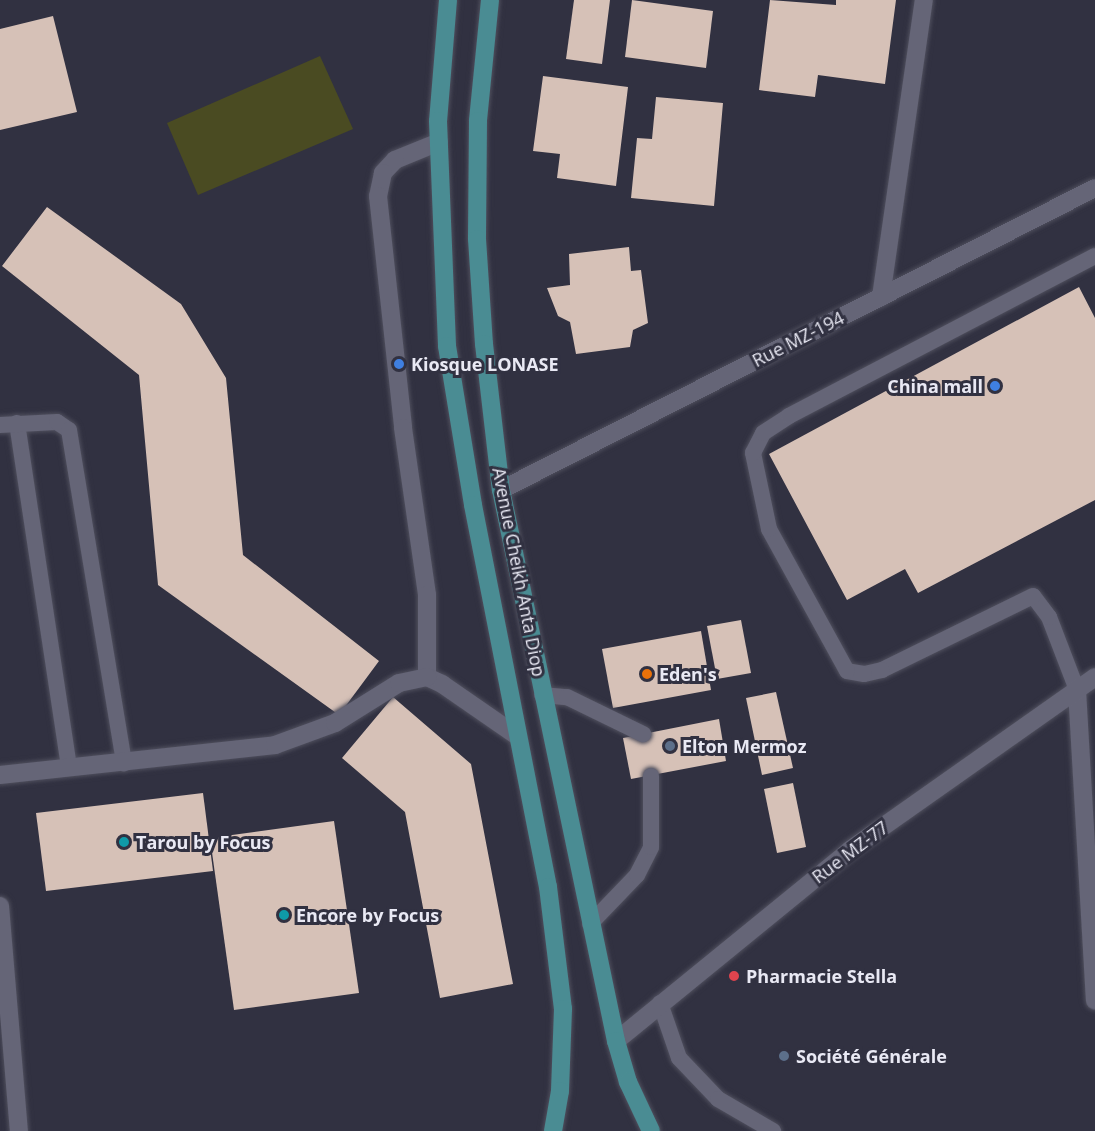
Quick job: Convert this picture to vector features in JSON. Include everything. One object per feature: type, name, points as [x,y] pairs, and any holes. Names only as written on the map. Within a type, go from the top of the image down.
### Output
[{"type":"main road","name":"Avenue Cheikh Anta Diop","points":[[448,0],[439,142],[447,346],[517,736],[548,887],[563,1009],[560,1090],[553,1131]]},
{"type":"main road","name":"Avenue Cheikh Anta Diop","points":[[490,0],[478,122],[477,239],[484,344],[501,490],[616,1041],[628,1082],[651,1131]]},
{"type":"street","points":[[882,297],[924,0]]},
{"type":"street","points":[[427,677],[427,595],[403,428],[378,196],[383,173],[395,160],[439,142]]},
{"type":"street","name":"Rue MZ-194","points":[[501,490],[1095,188]]},
{"type":"street","points":[[0,775],[275,745],[334,723],[399,683],[427,677],[442,684],[517,736]]},
{"type":"street","name":"Rue MZ-77","points":[[616,1041],[850,850],[1095,677]]},
{"type":"street","points":[[1077,690],[1095,1000]]},
{"type":"street","points":[[0,906],[19,1131]]},
{"type":"lane","points":[[1077,690],[1049,617],[1033,596],[882,670],[864,674],[848,671],[769,529],[753,453],[764,433],[789,416],[1095,256]]},
{"type":"lane","points":[[0,425],[57,422],[69,430],[124,763]]},
{"type":"lane","points":[[17,423],[69,768]]},
{"type":"lane","points":[[542,695],[567,697],[643,734]]},
{"type":"lane","points":[[590,924],[637,875],[651,847],[651,776]]},
{"type":"lane","points":[[660,1003],[679,1058],[718,1099],[773,1131]]},
{"type":"shaded area","points":[[320,56],[353,129],[198,195],[167,123]]},
{"type":"building","points":[[574,0],[610,0],[602,64],[566,59]]},
{"type":"building","points":[[632,0],[713,11],[706,68],[625,57]]},
{"type":"building","points":[[770,0],[836,5],[836,0],[896,0],[885,84],[818,75],[815,97],[759,90]]},
{"type":"building","points":[[53,16],[77,112],[0,130],[0,29]]},
{"type":"building","points":[[543,76],[628,87],[616,186],[557,178],[560,154],[533,151]]},
{"type":"building","points":[[656,97],[723,103],[714,206],[631,198],[637,138],[652,139]]},
{"type":"building","points":[[47,207],[181,304],[226,378],[243,555],[379,661],[339,715],[158,585],[139,375],[2,266]]},
{"type":"building","points":[[629,247],[631,271],[641,270],[648,323],[633,330],[630,347],[576,354],[570,322],[558,316],[547,288],[570,285],[569,254]]},
{"type":"building","name":"China mall","points":[[1079,287],[1095,318],[1095,500],[918,593],[905,569],[847,600],[769,454]]},
{"type":"building","points":[[741,620],[751,673],[717,679],[707,626]]},
{"type":"building","points":[[701,631],[711,690],[613,708],[602,649]]},
{"type":"building","points":[[776,692],[793,768],[762,775],[746,698]]},
{"type":"building","points":[[393,697],[471,764],[513,984],[440,998],[405,812],[342,758]]},
{"type":"building","points":[[719,719],[726,761],[631,779],[623,738]]},
{"type":"building","points":[[793,783],[806,847],[777,853],[764,789]]},
{"type":"building","name":"Tarou by Focus","points":[[203,793],[213,871],[46,891],[36,813]]},
{"type":"building","name":"Encore by Focus","points":[[334,821],[359,993],[234,1010],[210,838]]},
{"type":"place","name":"Kiosque LONASE","points":[[399,364]]},
{"type":"place","name":"China mall","points":[[995,386]]},
{"type":"place","name":"Eden's","points":[[647,674]]},
{"type":"place","name":"Elton Mermoz","points":[[670,746]]},
{"type":"place","name":"Tarou by Focus","points":[[124,842]]},
{"type":"place","name":"Encore by Focus","points":[[284,915]]},
{"type":"place","name":"Pharmacie Stella","points":[[734,976]]},
{"type":"place","name":"Société Générale","points":[[784,1056]]}]
